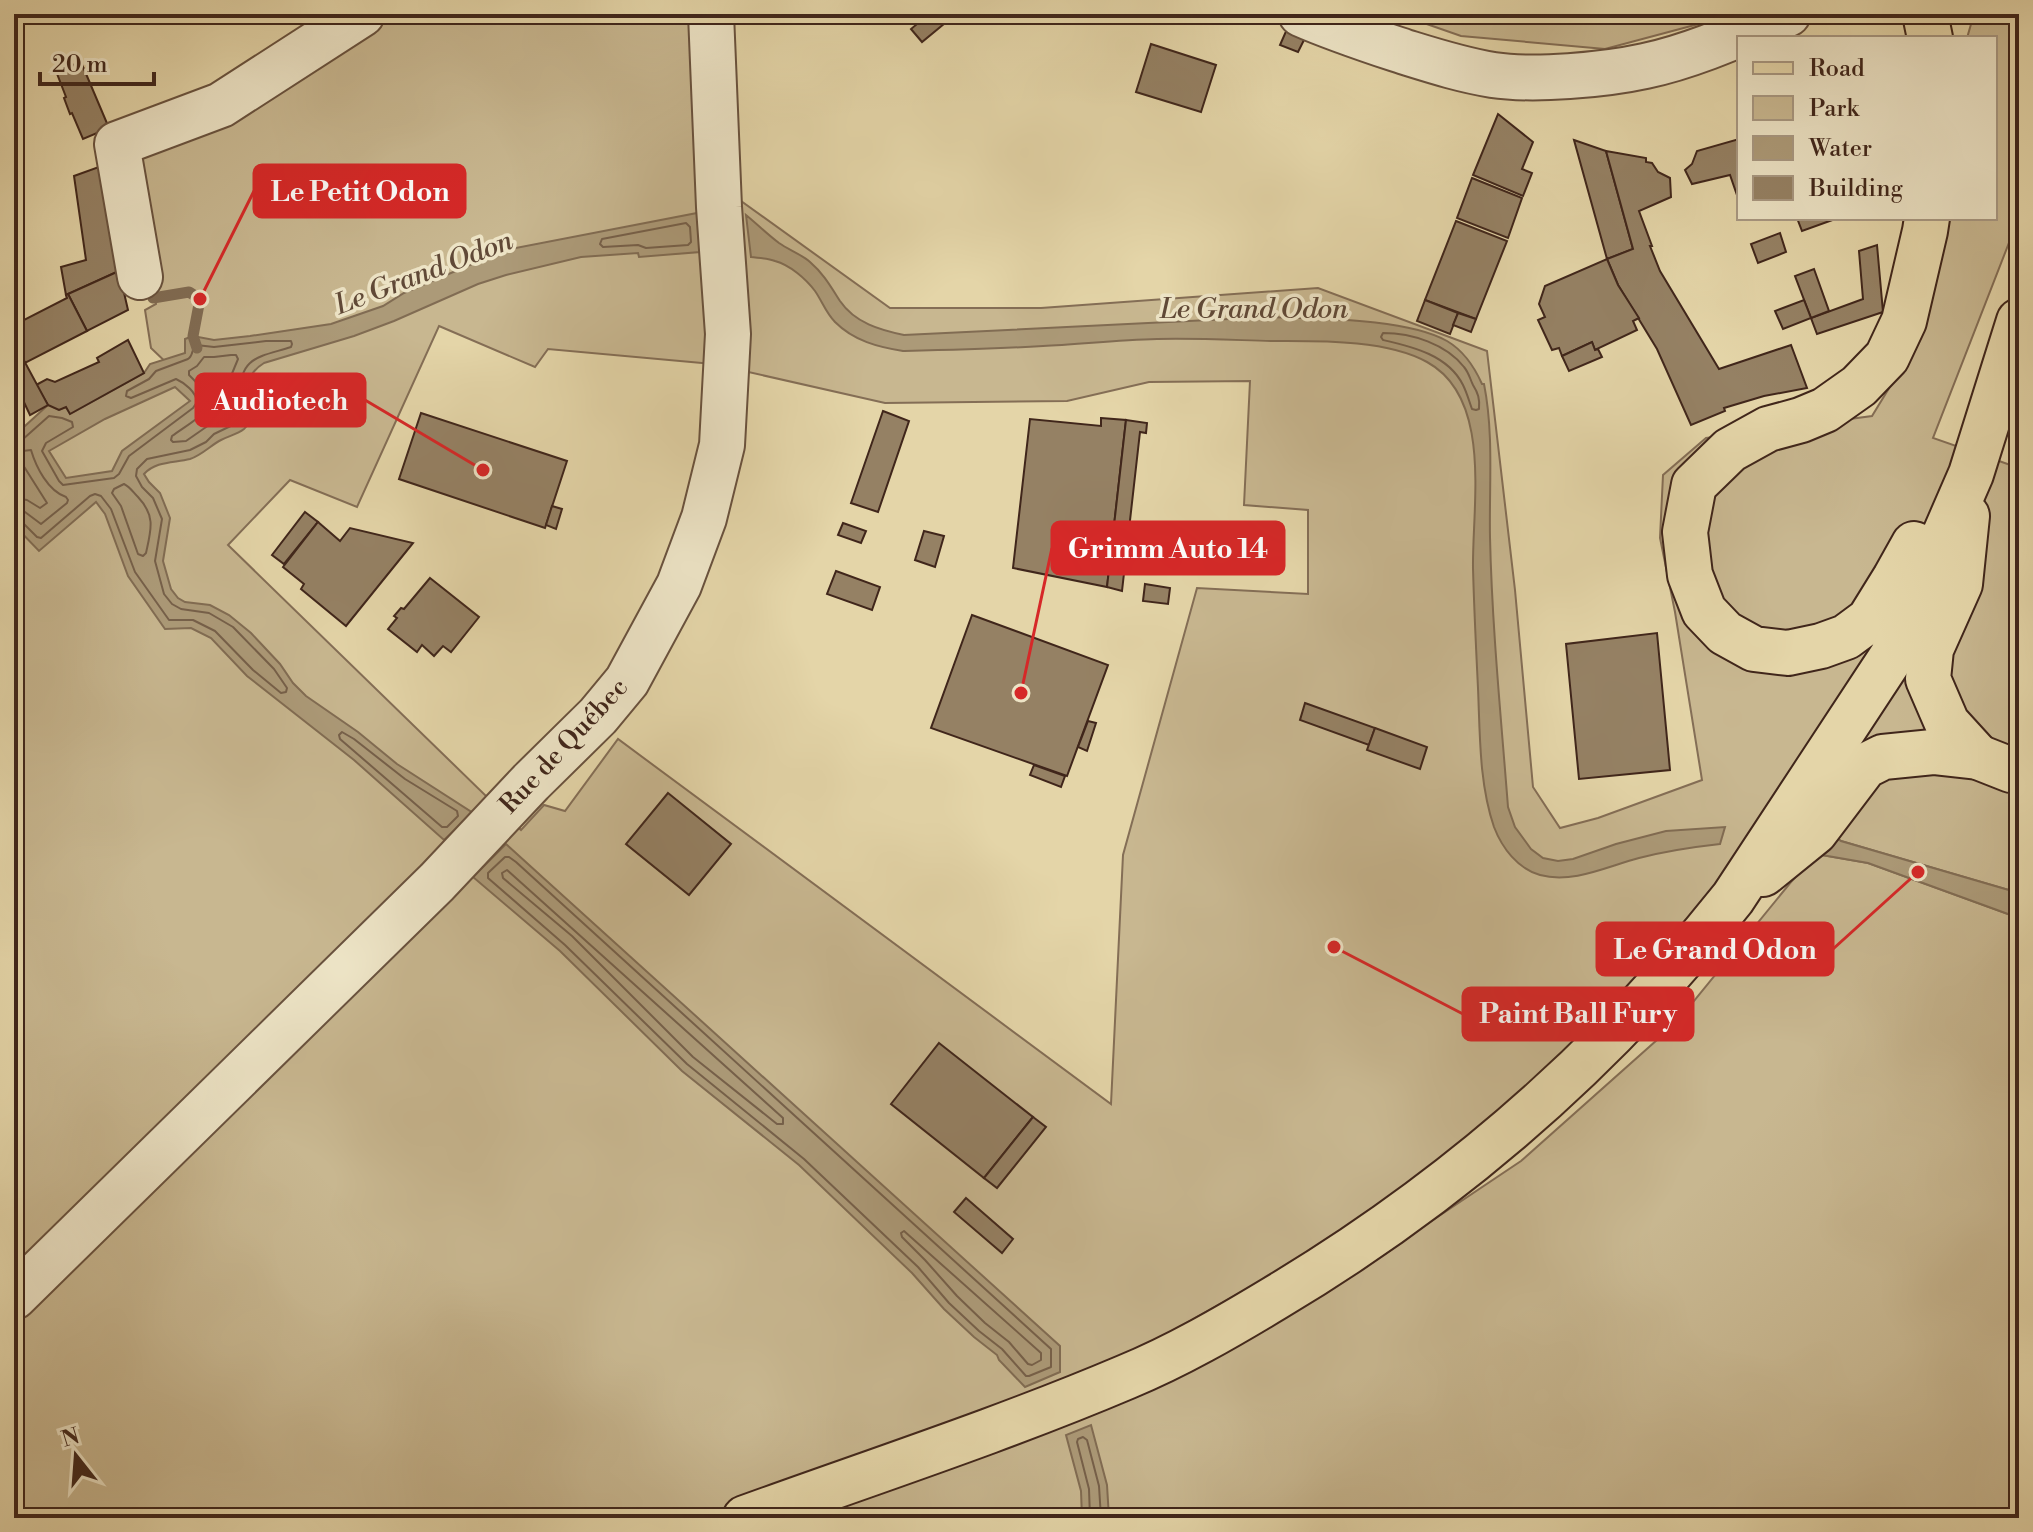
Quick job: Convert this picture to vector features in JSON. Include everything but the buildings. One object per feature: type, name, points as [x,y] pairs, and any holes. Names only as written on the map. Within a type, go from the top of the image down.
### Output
[{"type":"main road","points":[[1925,14],[1930,36]]},
{"type":"main road","points":[[1927,220],[1904,321],[1887,357],[1859,386],[1825,410],[1768,429],[1730,450],[1694,485],[1685,532],[1690,575],[1704,611],[1725,633],[1754,649],[1788,653],[1846,637],[1869,620],[1924,526],[1971,474]]},
{"type":"main road","points":[[745,1518],[1128,1377],[1229,1326],[1326,1268],[1404,1214],[1512,1129],[1560,1086],[1628,1020],[1733,898],[1892,656],[1971,474],[2019,321]]},
{"type":"main road","points":[[1971,474],[1960,584],[1931,649],[1928,679],[1947,723],[1978,757]]},
{"type":"main road","points":[[1733,898],[1815,832],[1865,766],[1883,757],[1933,752],[1978,757],[2011,770],[2019,770]]},
{"type":"street","points":[[140,277],[117,144],[221,105],[362,14]]},
{"type":"street","name":"Rue de Québec","points":[[14,1297],[437,882],[598,716],[627,681],[679,585],[704,518],[722,445],[728,334],[711,14]]},
{"type":"street","points":[[1301,14],[1338,31],[1457,68],[1497,75],[1543,76],[1601,73],[1647,66],[1720,43],[1788,14]]},
{"type":"green space","points":[[377,14],[695,14],[709,178],[890,308],[1041,308],[1318,288],[1487,351],[1515,590],[1533,787],[1560,828],[1598,818],[1702,780],[1660,538],[1663,475],[1706,438],[1872,416],[1905,362],[1941,220],[1997,220],[1997,36],[1968,36],[1974,14],[2019,14],[2019,207],[2012,235],[1933,438],[2019,468],[2019,893],[1841,841],[1827,831],[1707,909],[1522,1106],[1388,1210],[1097,1373],[1385,1252],[1521,1161],[1676,1023],[1816,854],[1868,863],[2019,918],[2019,1518],[14,1518],[14,441],[173,369],[151,348],[145,310],[156,304],[131,168],[144,147]],"holes":[[[439,326],[535,367],[548,349],[713,364],[885,403],[1067,401],[1149,382],[1250,381],[1244,505],[1308,510],[1308,594],[1197,588],[1123,855],[1111,1104],[618,739],[565,811],[544,805],[521,830],[228,545],[290,480],[357,507]]]},
{"type":"green space","points":[[1398,14],[1736,14],[1605,49],[1461,36]]},
{"type":"water","points":[[697,213],[700,252],[639,257],[638,253],[581,257],[506,275],[354,336],[264,363],[249,380],[250,415],[244,429],[190,459],[159,465],[144,474],[160,493],[170,518],[163,561],[171,589],[178,598],[185,602],[210,605],[229,615],[251,633],[306,696],[397,764],[473,813],[444,840],[354,760],[247,676],[211,638],[191,628],[165,629],[128,576],[105,514],[96,502],[39,551],[14,525],[14,436],[48,405],[59,410],[66,407],[70,414],[144,373],[150,364],[185,353],[185,339],[193,336],[214,340],[331,324],[383,306],[404,293],[505,250]],"holes":[[[175,387],[190,401],[122,451],[112,471],[66,478],[49,451],[105,419]]]},
{"type":"water","points":[[746,215],[779,243],[815,267],[853,315],[877,328],[904,335],[1270,317],[1386,324],[1430,333],[1447,341],[1459,349],[1472,365],[1484,384],[1487,403],[1495,638],[1508,807],[1515,827],[1531,849],[1543,858],[1558,861],[1666,831],[1725,827],[1720,844],[1649,856],[1578,876],[1552,877],[1525,868],[1501,843],[1485,793],[1481,758],[1473,568],[1475,485],[1470,427],[1462,401],[1448,379],[1427,362],[1392,349],[1330,342],[1171,339],[903,351],[884,347],[842,329],[811,286],[792,269],[772,260],[751,257]]},
{"type":"water","points":[[1827,831],[1841,841],[2019,893],[2019,918],[1868,863],[1816,854]]},
{"type":"water","points":[[506,844],[1060,1346],[1060,1372],[1025,1387],[997,1355],[944,1309],[912,1273],[799,1165],[682,1071],[560,951],[473,877]]},
{"type":"water","points":[[1091,1425],[1107,1485],[1109,1518],[1082,1518],[1081,1491],[1066,1435]]},
{"type":"waterway","points":[[153,298],[189,292],[200,299],[193,336],[197,348]]},
{"type":"place","name":"Le Petit Odon","points":[[200,299]]},
{"type":"place","name":"Audiotech","points":[[483,470]]},
{"type":"place","name":"Grimm Auto 14","points":[[1021,693]]},
{"type":"place","name":"Le Grand Odon","points":[[1918,872]]},
{"type":"place","name":"Paint Ball Fury","points":[[1334,947]]}]
